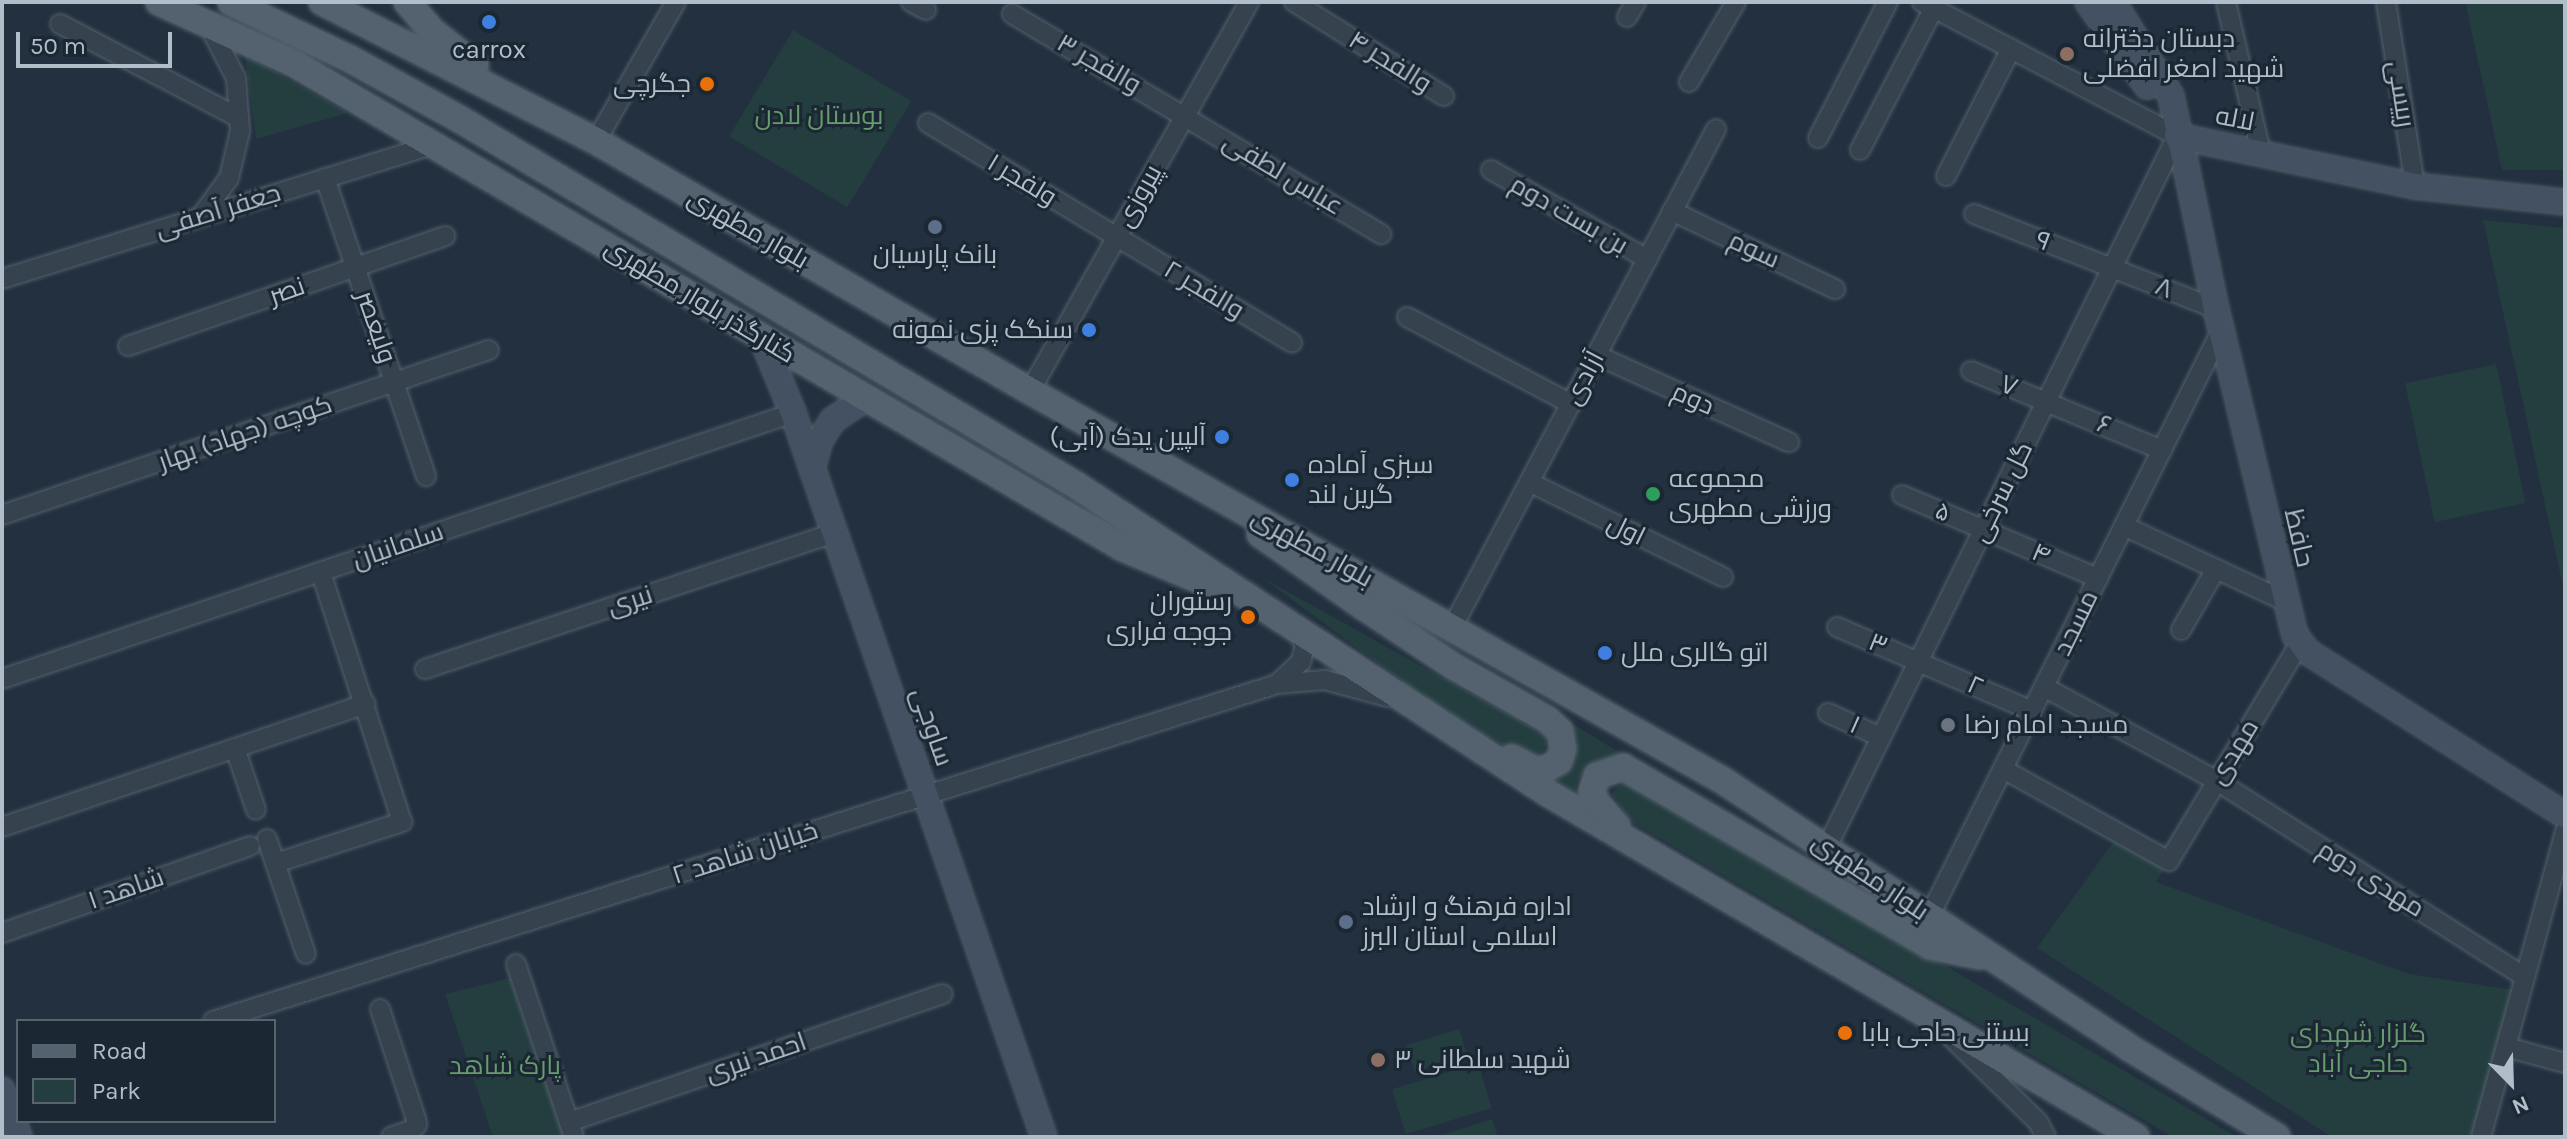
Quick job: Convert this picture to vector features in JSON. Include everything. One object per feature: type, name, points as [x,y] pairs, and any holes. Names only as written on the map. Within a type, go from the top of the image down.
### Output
[{"type":"main road","name":"کنارگذر بلوار مطهری","points":[[159,2],[207,21],[293,63],[1123,548],[1192,579],[1243,593]]},
{"type":"main road","name":"بلوار مطهری","points":[[231,2],[352,60],[461,120],[1076,485],[1291,623],[1405,703],[1653,858],[2136,1137]]},
{"type":"main road","name":"بلوار مطهری","points":[[322,2],[596,141],[1030,391],[1453,626],[1722,780],[2128,1047],[2277,1137]]},
{"type":"main road","points":[[407,2],[432,31],[529,106]]},
{"type":"main road","points":[[1182,476],[1364,607],[1453,666],[1548,720],[1560,731],[1563,749],[1559,761],[1546,769],[1533,769],[1467,731],[1441,724]]},
{"type":"main road","points":[[1653,858],[1596,802],[1592,791],[1597,776],[1623,767],[1930,946],[1994,959]]},
{"type":"street","points":[[596,141],[676,2]]},
{"type":"street","name":"پیروزی","points":[[1030,391],[1249,2]]},
{"type":"street","name":"والفجر ۴","points":[[1294,2],[1444,96]]},
{"type":"street","points":[[1689,82],[1736,2]]},
{"type":"street","points":[[1818,138],[1888,2]]},
{"type":"street","points":[[2088,2],[2160,104],[2177,136]]},
{"type":"street","points":[[2113,2],[2171,96],[2177,136]]},
{"type":"street","points":[[2226,2],[2261,152]]},
{"type":"street","name":"رییسی","points":[[2386,2],[2415,186]]},
{"type":"street","points":[[1860,150],[1928,5]]},
{"type":"street","name":"لاله","points":[[1928,5],[2177,136],[2415,186],[2565,202]]},
{"type":"street","name":"والفجر ۳","points":[[1012,14],[1185,115]]},
{"type":"street","points":[[200,217],[223,188],[234,166],[239,118],[232,68],[207,21]]},
{"type":"street","points":[[60,24],[239,118]]},
{"type":"street","points":[[1946,176],[2011,49]]},
{"type":"street","name":"عباس لطفی","points":[[1185,115],[1381,234]]},
{"type":"street","name":"ولفجر ۱","points":[[928,123],[1116,237]]},
{"type":"street","name":"آزادی","points":[[1453,626],[1716,129]]},
{"type":"street","name":"گل سرخی","points":[[1827,847],[2177,136]]},
{"type":"street","name":"حافظ","points":[[2177,136],[2285,601],[2300,643]]},
{"type":"street","name":"جعفر آصفی","points":[[2,279],[435,144]]},
{"type":"street","name":"بن بست دوم","points":[[1491,170],[1647,259]]},
{"type":"street","name":"ولیعصر","points":[[325,178],[426,476]]},
{"type":"street","name":"سوم","points":[[1672,211],[1835,289]]},
{"type":"street","name":"۹","points":[[1974,214],[2112,268]]},
{"type":"street","name":"نصر","points":[[128,346],[445,236]]},
{"type":"street","name":"والفجر ۲","points":[[1116,237],[1292,343]]},
{"type":"street","name":"۸","points":[[2112,268],[2219,319]]},
{"type":"street","points":[[1407,317],[1571,404]]},
{"type":"street","name":"مسجد","points":[[1929,917],[2162,450],[2219,319]]},
{"type":"street","name":"ساوجی","points":[[762,338],[793,413],[1044,1137]]},
{"type":"street","name":"کوچه (جهاد) بهار","points":[[2,515],[489,350]]},
{"type":"street","name":"دوم","points":[[1596,355],[1789,442]]},
{"type":"street","name":"۷","points":[[1971,371],[2047,400]]},
{"type":"street","points":[[812,469],[820,440],[833,420],[866,398]]},
{"type":"street","name":"۶","points":[[2047,400],[2162,450]]},
{"type":"street","name":"سلمانیان","points":[[2,679],[793,413]]},
{"type":"street","name":"اول","points":[[1529,482],[1723,577]]},
{"type":"street","name":"۵","points":[[1902,495],[1984,529]]},
{"type":"street","points":[[2124,526],[2285,601]]},
{"type":"street","name":"۴","points":[[1984,529],[2098,578]]},
{"type":"street","name":"نیری","points":[[425,669],[835,533]]},
{"type":"street","points":[[2181,630],[2216,569]]},
{"type":"street","points":[[306,954],[276,863],[402,822],[321,572]]},
{"type":"street","points":[[1277,684],[1301,662],[1305,644],[1291,623]]},
{"type":"street","name":"۳","points":[[1837,627],[1919,661]]},
{"type":"street","points":[[2300,643],[2308,652],[2565,815]]},
{"type":"street","name":"مهدی","points":[[2003,769],[2169,861],[2300,643]]},
{"type":"street","name":"۲","points":[[1919,661],[2032,711]]},
{"type":"street","name":"خیابان شاهد ۲","points":[[219,1019],[1277,684],[1325,680],[1405,703]]},
{"type":"street","points":[[2044,687],[2217,781]]},
{"type":"street","points":[[2,827],[366,704]]},
{"type":"street","name":"۱","points":[[1828,713],[1881,737]]},
{"type":"street","points":[[235,748],[256,810]]},
{"type":"street","name":"مهدی دوم","points":[[2217,781],[2525,977]]},
{"type":"street","points":[[2481,1137],[2565,831]]},
{"type":"street","name":"شاهد ۱","points":[[2,933],[259,842],[276,863]]},
{"type":"street","points":[[516,964],[572,1130]]},
{"type":"street","name":"احمد نیری","points":[[572,1130],[943,994]]},
{"type":"street","points":[[380,1009],[417,1125],[391,1137]]},
{"type":"street","points":[[1935,1022],[2013,1097],[2046,1137]]},
{"type":"street","points":[[2506,1047],[2565,1063]]},
{"type":"street","points":[[2,1089],[19,1137]]},
{"type":"green space","points":[[2465,2],[2565,2],[2565,170],[2502,170]]},
{"type":"green space","name":"بوستان لادن","points":[[793,30],[911,101],[847,207],[729,136]]},
{"type":"green space","points":[[245,55],[348,113],[256,139]]},
{"type":"green space","points":[[2483,220],[2565,228],[2565,596]]},
{"type":"green space","points":[[2496,364],[2526,503],[2435,522],[2405,383]]},
{"type":"green space","points":[[1263,578],[1547,736],[1544,751],[1528,756],[1487,738],[1430,702]]},
{"type":"green space","points":[[1558,715],[1627,757],[1589,768],[1577,781],[1574,798],[1554,785],[1566,769]]},
{"type":"green space","points":[[1633,782],[2237,1137],[2173,1137],[1630,821],[1612,794],[1618,786]]},
{"type":"green space","name":"گلزار شهدای حاجی آباد","points":[[2119,834],[2169,861],[2156,882],[2409,974],[2521,991],[2473,1137],[2332,1137],[2037,948]]},
{"type":"green space","name":"پارک شاهد","points":[[510,978],[564,1137],[493,1137],[445,994]]},
{"type":"green space","points":[[1459,1029],[1467,1056],[1415,1072],[1406,1045]]},
{"type":"green space","points":[[1478,1063],[1492,1108],[1406,1134],[1392,1089]]},
{"type":"green space","points":[[1492,1119],[1498,1137],[1435,1137]]},
{"type":"place","name":"carrox","points":[[489,22]]},
{"type":"place","name":"دبستان دخترانه شهید اصغر افضلی","points":[[2067,54]]},
{"type":"place","name":"جگرچی","points":[[707,84]]},
{"type":"place","name":"بانک پارسیان","points":[[935,227]]},
{"type":"place","name":"سنگک پزی نمونه","points":[[1089,330]]},
{"type":"place","name":"آلپین یدک (آبی)","points":[[1222,437]]},
{"type":"place","name":"سبزی آماده گرین لند","points":[[1292,480]]},
{"type":"place","name":"مجموعه ورزشی مطهری","points":[[1653,494]]},
{"type":"place","name":"رستوران جوجه فراری","points":[[1248,617]]},
{"type":"place","name":"اتو گالری ملل","points":[[1605,653]]},
{"type":"place","name":"مسجد امام رضا","points":[[1948,725]]},
{"type":"place","name":"اداره فرهنگ و ارشاد اسلامی استان البرز","points":[[1346,922]]},
{"type":"place","name":"بستنی حاجی بابا","points":[[1845,1033]]},
{"type":"place","name":"شهید سلطانی ۳","points":[[1378,1060]]}]
